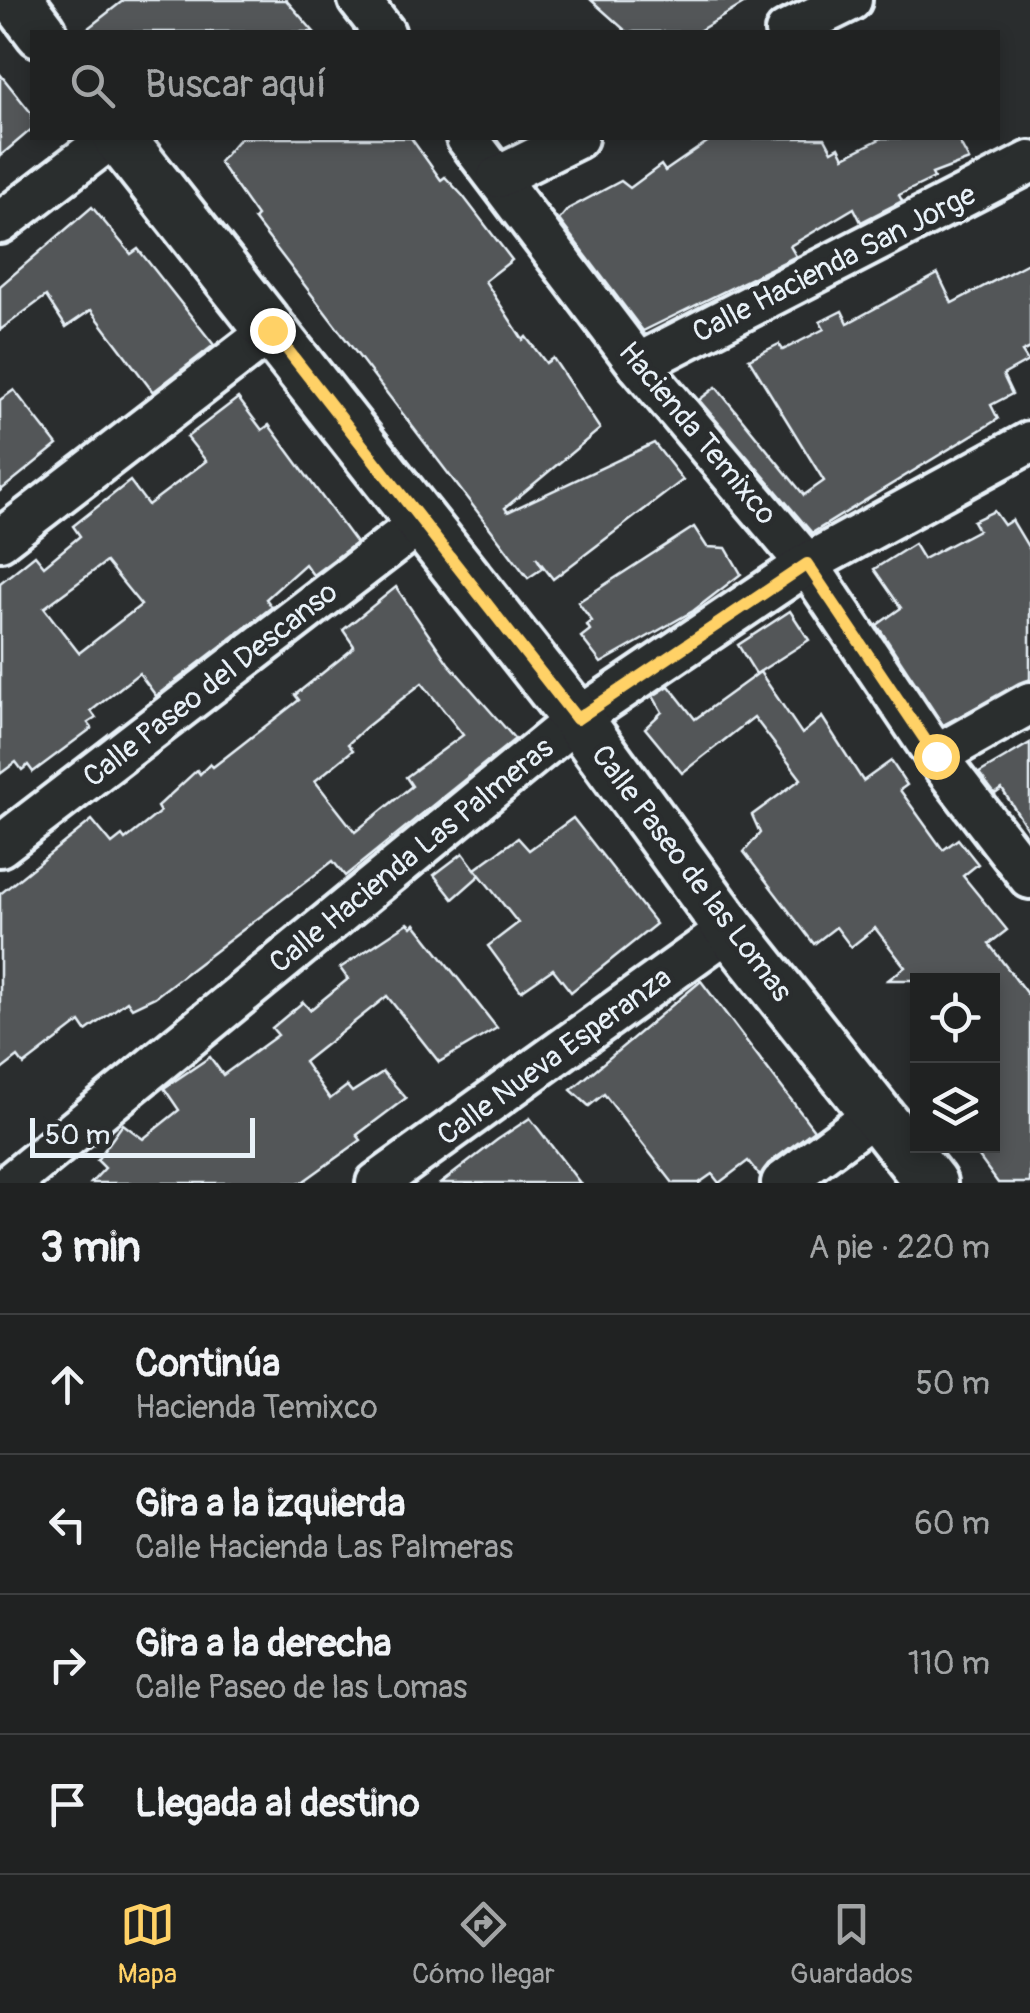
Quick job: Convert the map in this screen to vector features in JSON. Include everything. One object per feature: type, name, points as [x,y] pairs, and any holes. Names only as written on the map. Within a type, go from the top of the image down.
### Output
[{"type":"main road","points":[[16,0],[39,30]]},
{"type":"main road","name":"Calle Paseo de las Lomas","points":[[121,140],[577,719],[730,929],[930,1183]]},
{"type":"street","points":[[359,0],[382,30]]},
{"type":"street","points":[[790,30],[851,0]]},
{"type":"street","points":[[0,222],[108,140]]},
{"type":"street","name":"Hacienda Temixco","points":[[469,140],[638,364],[807,564],[936,756],[1030,878]]},
{"type":"street","points":[[498,177],[573,140]]},
{"type":"street","name":"Calle Hacienda San Jorge","points":[[638,364],[1030,162]]},
{"type":"street","points":[[0,540],[272,330]]},
{"type":"street","name":"Calle Hacienda Las Palmeras","points":[[11,1183],[577,719],[807,564],[1030,442]]},
{"type":"street","name":"Calle Paseo del Descanso","points":[[0,846],[420,523]]},
{"type":"street","points":[[936,756],[1030,704]]},
{"type":"street","name":"Calle Nueva Esperanza","points":[[378,1183],[730,929]]},
{"type":"street","points":[[782,1183],[876,1113]]},
{"type":"street","points":[[48,1183],[65,1138]]},
{"type":"building","points":[[124,0],[286,0],[312,30],[86,30]]},
{"type":"building","points":[[591,0],[750,0],[700,30],[625,30]]},
{"type":"building","points":[[0,74],[30,112],[30,131],[0,156]]},
{"type":"building","points":[[238,140],[412,140],[441,180],[445,177],[463,196],[512,260],[485,281],[523,340],[526,337],[546,363],[553,358],[600,429],[505,508],[508,512],[654,443],[683,480],[553,579],[536,557],[543,568],[528,578],[254,219],[257,216],[219,162]]},
{"type":"building","points":[[710,140],[826,140],[832,151],[839,147],[844,157],[878,140],[958,140],[969,160],[932,174],[934,178],[899,195],[902,201],[861,222],[854,208],[790,246],[796,256],[643,331],[559,220],[568,209],[621,181],[630,188],[661,165],[665,171]]},
{"type":"building","points":[[92,207],[131,254],[138,249],[214,345],[153,392],[91,310],[66,327],[46,296],[0,330],[0,286]]},
{"type":"building","points":[[1030,262],[1030,348],[1022,352],[1028,361],[1003,375],[1012,394],[991,405],[998,419],[812,533],[699,400],[716,387],[804,495],[824,481],[749,359],[779,344],[783,350],[824,329],[820,322],[842,311],[848,323],[938,274],[952,303]]},
{"type":"building","points":[[14,390],[57,445],[0,491],[0,400]]},
{"type":"building","points":[[238,398],[262,430],[269,425],[356,543],[313,575],[305,564],[266,599],[272,607],[156,696],[139,673],[91,711],[96,718],[88,723],[92,728],[33,772],[28,765],[22,770],[16,762],[0,774],[0,583],[35,555],[44,566],[80,536],[73,526],[130,481],[148,505],[206,461],[187,437]],"holes":[[[106,562],[141,605],[79,653],[44,608]]]},
{"type":"building","points":[[994,511],[1004,525],[1012,520],[1030,550],[1030,679],[943,725],[877,625],[901,608],[874,569],[914,544],[923,559],[978,530],[973,521]]},
{"type":"building","points":[[694,527],[707,547],[726,548],[741,574],[693,611],[601,663],[581,637],[590,630],[587,625],[592,621],[578,602]]},
{"type":"building","points":[[396,587],[448,663],[515,739],[345,876],[333,861],[155,997],[132,1008],[127,1001],[86,1031],[80,1022],[24,1065],[18,1057],[0,1071],[0,894],[92,820],[112,844],[122,836],[125,840],[160,812],[157,807],[197,770],[200,774],[210,764],[213,767],[299,700],[295,695],[350,651],[354,646],[343,630]],"holes":[[[422,683],[463,735],[406,777],[412,786],[355,832],[315,781],[353,750],[348,744],[365,728]]]},
{"type":"building","points":[[790,611],[809,640],[756,674],[738,645]]},
{"type":"building","points":[[760,672],[802,734],[822,717],[863,781],[891,761],[907,785],[900,790],[943,850],[958,839],[978,864],[963,876],[1007,930],[989,944],[1030,998],[1030,1183],[998,1183],[979,1157],[1000,1153],[1000,973],[910,973],[910,980],[888,980],[905,967],[875,928],[851,947],[836,927],[814,944],[744,852],[760,833],[752,815],[801,779],[754,717],[682,773],[645,728],[662,712],[653,696],[669,686],[695,719]]},
{"type":"building","points":[[1030,743],[1030,833],[1002,789],[995,794],[979,773]]},
{"type":"building","points":[[573,818],[656,924],[571,992],[553,969],[521,991],[488,946],[518,923],[480,875],[453,899],[434,875],[463,853],[475,869],[518,838],[529,850]]},
{"type":"building","points":[[408,923],[412,927],[415,924],[497,1028],[439,1062],[387,996],[304,1062],[330,1099],[347,1086],[352,1092],[383,1072],[406,1098],[357,1135],[361,1140],[301,1183],[91,1183],[105,1168],[97,1160],[123,1124],[143,1139],[179,1110],[164,1088],[210,1057],[223,1075],[278,1035],[272,1028],[303,1002],[310,1010],[348,979],[340,968]]},
{"type":"building","points":[[701,981],[814,1130],[768,1164],[760,1176],[748,1161],[719,1183],[712,1174],[699,1183],[673,1183],[604,1094],[589,1106],[571,1090]]},
{"type":"building","points":[[530,1118],[580,1183],[441,1183],[497,1140]]},
{"type":"route","points":[[272,330],[577,719],[807,564],[936,756]]}]
